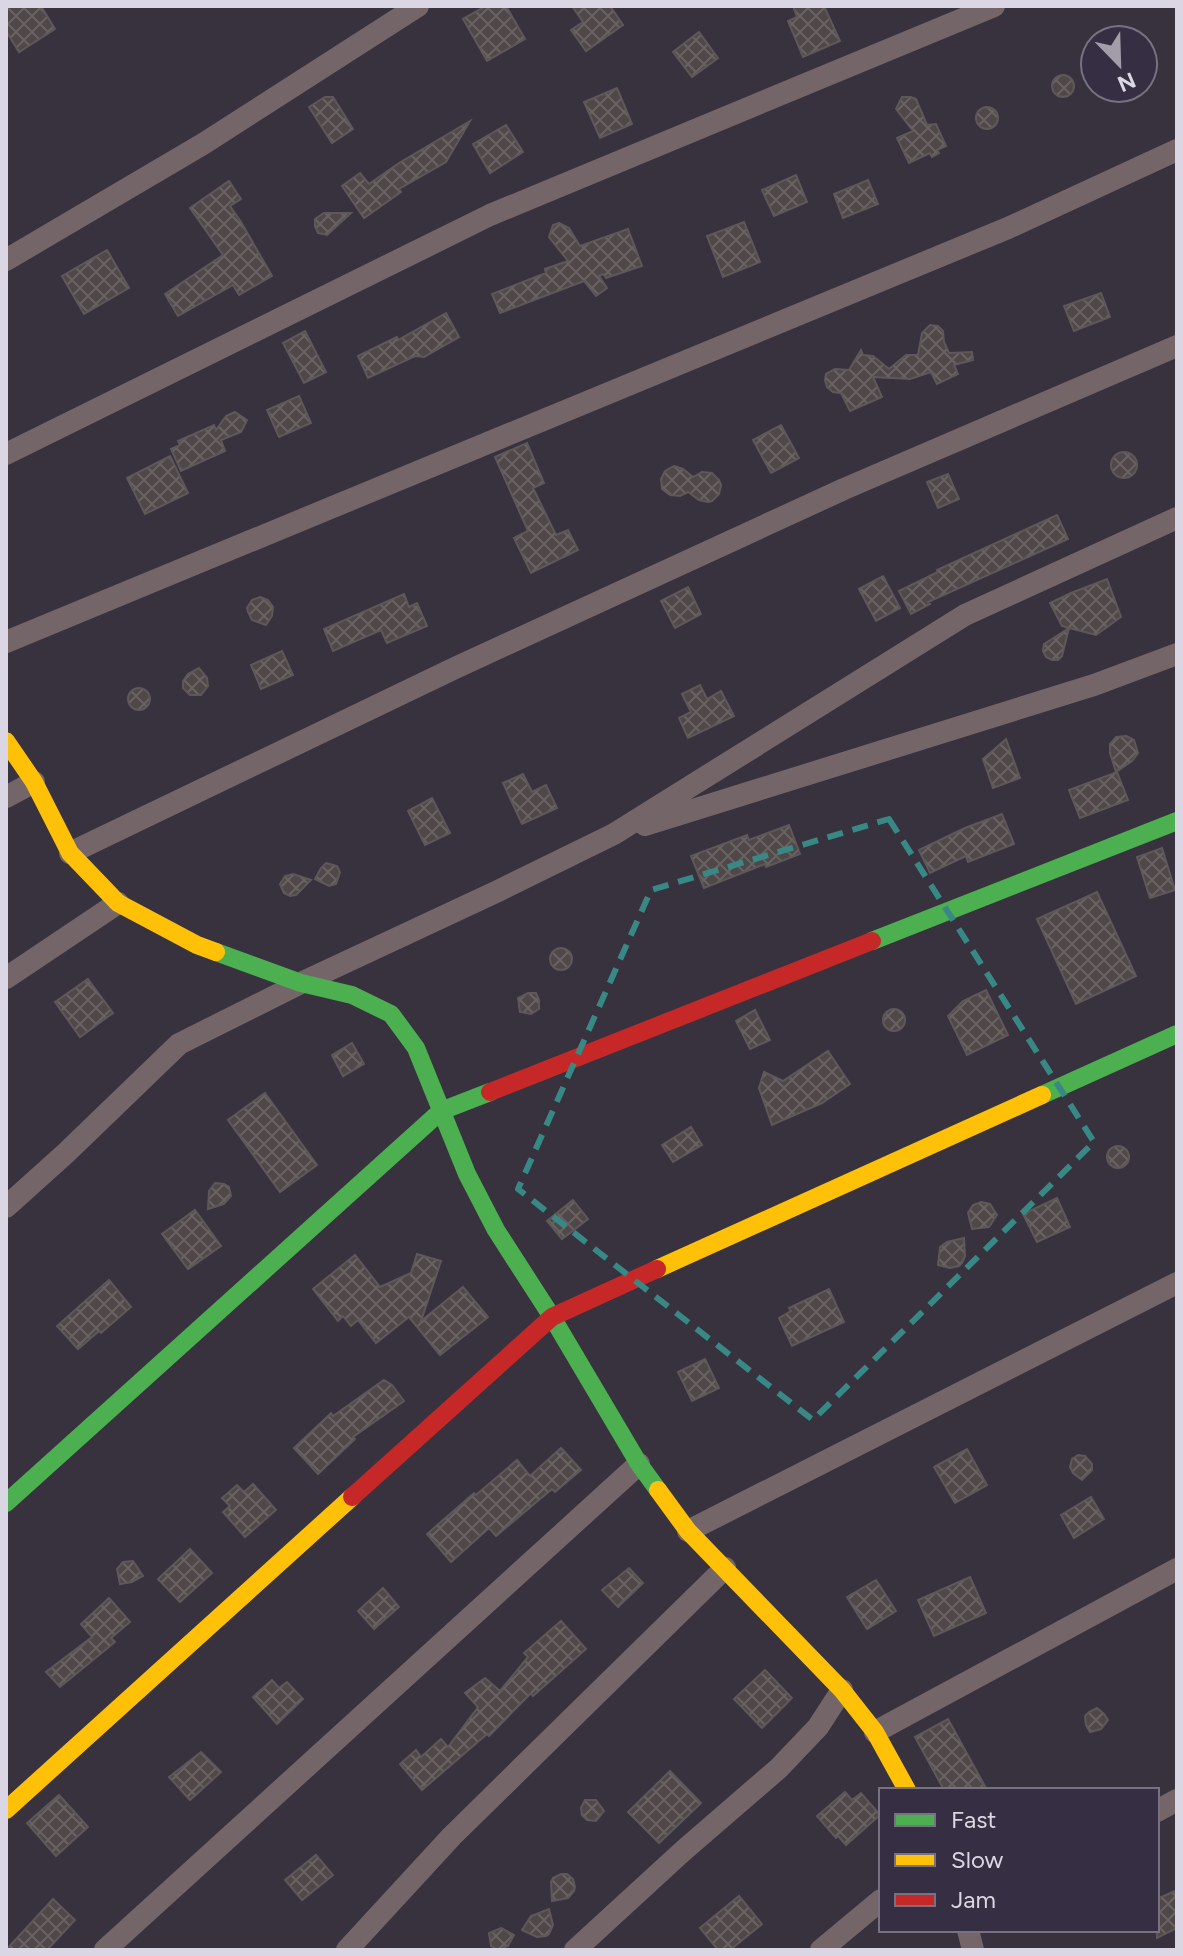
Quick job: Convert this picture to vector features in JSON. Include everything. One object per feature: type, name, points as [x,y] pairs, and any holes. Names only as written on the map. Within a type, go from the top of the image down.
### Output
[{"type":"street","points":[[6,260],[203,144],[418,6]]},
{"type":"street","points":[[6,454],[490,215],[994,6]]},
{"type":"street","points":[[6,642],[1008,228],[1177,150]]},
{"type":"street","points":[[70,853],[455,668],[844,489],[1177,346]]},
{"type":"street","points":[[6,1207],[179,1044],[614,834],[965,615],[1177,518]]},
{"type":"street","points":[[614,834],[1094,685],[1177,654]]},
{"type":"street","points":[[6,741],[34,782],[70,853],[118,903],[197,945],[301,983],[352,995],[391,1014],[416,1048],[467,1174],[496,1230],[552,1317],[639,1464],[688,1531],[842,1690],[875,1732],[906,1788]]},
{"type":"street","points":[[6,797],[34,782]]},
{"type":"street","points":[[6,1503],[441,1111],[1177,821]]},
{"type":"street","points":[[6,978],[118,903]]},
{"type":"street","points":[[6,1810],[552,1317],[1177,1034]]},
{"type":"street","points":[[688,1531],[1177,1283]]},
{"type":"street","points":[[105,1950],[639,1464]]},
{"type":"street","points":[[347,1950],[452,1836],[725,1568]]},
{"type":"street","points":[[875,1732],[1177,1569]]},
{"type":"street","points":[[575,1950],[779,1768],[818,1727],[842,1690]]},
{"type":"street","points":[[1159,1810],[1177,1800]]},
{"type":"street","points":[[821,1950],[879,1902]]},
{"type":"highlighted area","points":[[889,819],[1094,1142],[813,1420],[518,1189],[651,890]]},
{"type":"building","points":[[6,6],[41,6],[55,29],[19,52],[6,31]]},
{"type":"building","points":[[486,6],[506,6],[525,39],[487,61],[463,19]]},
{"type":"building","points":[[572,6],[610,6],[623,25],[586,51],[571,30],[583,22]]},
{"type":"building","points":[[793,6],[824,6],[840,41],[803,57],[788,21],[797,17]]},
{"type":"building","points":[[699,32],[718,58],[692,77],[673,52]]},
{"type":"building","points":[[1063,75],[1071,78],[1074,86],[1071,94],[1063,97],[1055,94],[1052,86],[1055,78]]},
{"type":"building","points":[[617,88],[632,124],[600,138],[584,102]]},
{"type":"building","points":[[325,97],[333,97],[353,129],[332,143],[309,107]]},
{"type":"building","points":[[902,97],[916,99],[927,125],[936,124],[946,146],[937,150],[939,153],[932,157],[930,153],[909,163],[897,138],[913,131],[896,109]]},
{"type":"building","points":[[987,107],[995,110],[998,118],[995,126],[987,129],[979,126],[976,118],[979,110]]},
{"type":"building","points":[[470,121],[446,162],[399,189],[401,192],[364,218],[342,186],[360,173],[369,184]]},
{"type":"building","points":[[506,125],[523,152],[490,173],[473,144]]},
{"type":"building","points":[[796,175],[807,202],[774,216],[762,190]]},
{"type":"building","points":[[868,180],[878,204],[843,218],[834,194]]},
{"type":"building","points":[[229,181],[241,199],[230,206],[272,276],[239,295],[233,285],[178,316],[165,294],[223,255],[190,208]]},
{"type":"building","points":[[324,213],[351,213],[327,235],[318,233],[315,226],[315,219]]},
{"type":"building","points":[[744,222],[760,262],[723,277],[707,236]]},
{"type":"building","points":[[559,223],[569,228],[580,246],[628,229],[642,266],[606,278],[604,274],[599,276],[607,288],[596,296],[584,281],[500,313],[492,294],[568,261],[549,237],[553,225]]},
{"type":"building","points":[[107,250],[129,288],[84,314],[62,276]]},
{"type":"building","points":[[1101,293],[1110,317],[1074,331],[1064,306]]},
{"type":"building","points":[[446,313],[459,337],[424,357],[415,356],[368,378],[358,356],[397,337],[398,340]]},
{"type":"building","points":[[930,325],[938,326],[943,331],[949,353],[972,352],[973,360],[954,365],[958,374],[937,384],[931,372],[910,379],[873,377],[882,397],[850,411],[841,393],[827,387],[826,374],[835,369],[849,370],[861,350],[863,355],[873,356],[889,369],[906,355],[918,355],[922,333]]},
{"type":"building","points":[[305,331],[326,372],[304,383],[283,343]]},
{"type":"building","points":[[299,396],[311,423],[279,437],[267,410]]},
{"type":"building","points":[[235,412],[247,420],[241,432],[221,440],[225,451],[181,471],[171,449],[180,445],[178,441],[214,425],[216,430],[226,416]]},
{"type":"building","points":[[781,425],[799,458],[771,473],[753,440]]},
{"type":"building","points":[[527,443],[544,483],[533,488],[556,535],[568,530],[578,550],[531,573],[514,538],[528,531],[495,457]]},
{"type":"building","points":[[1124,452],[1133,456],[1137,465],[1133,474],[1124,478],[1115,474],[1111,465],[1115,456]]},
{"type":"building","points":[[170,456],[188,493],[145,514],[127,478]]},
{"type":"building","points":[[674,466],[693,477],[702,472],[712,473],[721,485],[719,494],[708,502],[688,492],[680,496],[670,495],[662,489],[661,479],[665,471]]},
{"type":"building","points":[[948,474],[959,499],[938,508],[927,482]]},
{"type":"building","points":[[1057,515],[1068,539],[928,602],[930,604],[911,614],[899,591],[937,570]]},
{"type":"building","points":[[883,576],[900,608],[876,621],[859,589]]},
{"type":"building","points":[[1107,579],[1121,617],[1096,635],[1062,626],[1050,603]]},
{"type":"building","points":[[688,587],[701,614],[675,628],[661,601]]},
{"type":"building","points":[[404,594],[409,607],[417,603],[427,626],[387,643],[381,630],[333,651],[324,629]]},
{"type":"building","points":[[260,597],[268,600],[273,607],[266,625],[252,620],[247,608],[252,600]]},
{"type":"building","points":[[1069,628],[1062,656],[1058,660],[1046,657],[1044,644]]},
{"type":"building","points":[[282,651],[293,675],[261,689],[251,665]]},
{"type":"building","points":[[199,668],[207,678],[208,686],[201,695],[190,695],[183,688],[183,681]]},
{"type":"building","points":[[700,685],[707,699],[721,691],[734,716],[688,738],[679,718],[691,712],[682,694]]},
{"type":"building","points":[[139,688],[147,691],[150,699],[147,707],[139,710],[131,707],[128,699],[131,691]]},
{"type":"building","points":[[1126,736],[1134,740],[1138,753],[1116,772],[1110,744],[1116,737]]},
{"type":"building","points":[[1006,739],[1020,778],[993,788],[983,759]]},
{"type":"building","points":[[1117,772],[1128,800],[1080,818],[1069,790]]},
{"type":"building","points":[[523,774],[532,792],[546,785],[557,808],[522,824],[503,783]]},
{"type":"building","points":[[432,798],[450,833],[425,845],[408,811]]},
{"type":"building","points":[[1002,814],[1014,844],[968,862],[966,856],[930,873],[919,850]]},
{"type":"building","points":[[789,825],[800,854],[704,888],[691,856],[747,835],[749,840]]},
{"type":"building","points":[[1162,848],[1175,890],[1150,898],[1137,857]]},
{"type":"building","points":[[326,863],[337,866],[340,872],[336,884],[329,886],[315,879]]},
{"type":"building","points":[[293,874],[311,880],[296,895],[290,896],[284,893],[280,884],[285,876]]},
{"type":"building","points":[[1097,892],[1136,976],[1076,1004],[1037,919]]},
{"type":"building","points":[[561,948],[569,951],[572,959],[569,967],[561,970],[553,967],[550,959],[553,951]]},
{"type":"building","points":[[88,979],[113,1013],[80,1037],[55,1002]]},
{"type":"building","points":[[986,990],[1008,1035],[967,1055],[948,1016],[963,1001]]},
{"type":"building","points":[[536,993],[539,1000],[539,1009],[531,1014],[520,1012],[518,998]]},
{"type":"building","points":[[894,1009],[902,1012],[905,1020],[902,1028],[894,1031],[886,1028],[883,1020],[886,1012]]},
{"type":"building","points":[[755,1010],[770,1040],[750,1049],[736,1021]]},
{"type":"building","points":[[352,1043],[364,1064],[343,1076],[332,1055]]},
{"type":"building","points":[[828,1051],[850,1084],[822,1103],[772,1125],[759,1088],[764,1072],[783,1081]]},
{"type":"building","points":[[265,1093],[317,1165],[280,1192],[228,1120]]},
{"type":"building","points":[[691,1127],[702,1145],[673,1162],[662,1145]]},
{"type":"building","points":[[1118,1146],[1126,1149],[1129,1157],[1126,1165],[1118,1168],[1110,1165],[1107,1157],[1110,1149]]},
{"type":"building","points":[[215,1183],[229,1187],[231,1196],[224,1204],[208,1209],[209,1191]]},
{"type":"building","points":[[1057,1198],[1070,1227],[1037,1242],[1023,1214]]},
{"type":"building","points":[[573,1200],[588,1219],[562,1239],[547,1221]]},
{"type":"building","points":[[981,1202],[990,1204],[997,1215],[989,1227],[972,1229],[968,1213],[973,1205]]},
{"type":"building","points":[[195,1210],[221,1246],[188,1269],[162,1234]]},
{"type":"building","points":[[964,1238],[965,1256],[962,1263],[950,1268],[938,1265],[940,1247]]},
{"type":"building","points":[[417,1254],[441,1261],[421,1321],[463,1287],[488,1317],[440,1355],[409,1317],[376,1343],[358,1320],[351,1326],[343,1316],[338,1321],[313,1289],[355,1255],[380,1287],[411,1273]]},
{"type":"building","points":[[109,1280],[131,1307],[78,1349],[57,1326]]},
{"type":"building","points":[[829,1289],[844,1322],[792,1346],[779,1318],[791,1311],[789,1308]]},
{"type":"building","points":[[705,1359],[719,1388],[692,1401],[678,1372]]},
{"type":"building","points":[[384,1380],[404,1401],[353,1437],[355,1439],[318,1474],[294,1448],[331,1413],[333,1416]]},
{"type":"building","points":[[561,1448],[581,1470],[555,1492],[552,1489],[496,1536],[489,1528],[451,1562],[427,1534],[517,1460],[530,1476]]},
{"type":"building","points":[[967,1449],[987,1485],[955,1503],[934,1467]]},
{"type":"building","points":[[1078,1455],[1085,1456],[1092,1464],[1092,1470],[1082,1480],[1070,1467],[1072,1459]]},
{"type":"building","points":[[253,1484],[276,1510],[245,1537],[223,1512],[230,1506],[222,1498],[237,1485],[244,1492]]},
{"type":"building","points":[[1091,1497],[1104,1519],[1074,1538],[1061,1515]]},
{"type":"building","points":[[190,1549],[212,1573],[180,1602],[158,1579]]},
{"type":"building","points":[[133,1561],[143,1576],[120,1584],[117,1569],[123,1562]]},
{"type":"building","points":[[629,1568],[643,1583],[618,1607],[602,1590]]},
{"type":"building","points":[[970,1577],[986,1613],[934,1636],[918,1600]]},
{"type":"building","points":[[876,1580],[896,1611],[867,1629],[847,1597]]},
{"type":"building","points":[[383,1588],[399,1607],[374,1629],[358,1611]]},
{"type":"building","points":[[109,1598],[130,1622],[111,1638],[115,1642],[60,1687],[46,1672],[92,1637],[81,1624]]},
{"type":"building","points":[[561,1621],[586,1649],[533,1696],[531,1693],[489,1736],[487,1734],[422,1790],[400,1764],[416,1750],[421,1757],[441,1739],[448,1747],[478,1707],[465,1693],[485,1678],[500,1691],[528,1657],[524,1653]]},
{"type":"building","points":[[765,1670],[792,1698],[762,1728],[734,1699]]},
{"type":"building","points":[[272,1680],[279,1688],[287,1682],[303,1699],[277,1724],[253,1697]]},
{"type":"building","points":[[1097,1708],[1108,1720],[1101,1729],[1090,1732],[1085,1716]]},
{"type":"building","points":[[948,1719],[986,1788],[943,1788],[915,1737]]},
{"type":"building","points":[[201,1752],[221,1772],[190,1800],[169,1777]]},
{"type":"building","points":[[670,1771],[701,1803],[659,1843],[628,1812]]},
{"type":"building","points":[[845,1792],[852,1800],[861,1793],[879,1814],[846,1845],[817,1816]]},
{"type":"building","points":[[59,1795],[88,1827],[56,1856],[27,1823]]},
{"type":"building","points":[[585,1800],[596,1800],[604,1811],[596,1821],[587,1820],[582,1815]]},
{"type":"building","points":[[316,1855],[333,1875],[302,1900],[285,1880]]},
{"type":"building","points":[[561,1874],[573,1879],[574,1891],[568,1898],[552,1901],[551,1882]]},
{"type":"building","points":[[1177,1890],[1177,1928],[1157,1938],[1159,1932],[1159,1898]]},
{"type":"building","points":[[739,1896],[762,1924],[730,1950],[718,1950],[700,1928]]},
{"type":"building","points":[[53,1899],[75,1920],[47,1950],[6,1950]]},
{"type":"building","points":[[549,1909],[553,1925],[549,1934],[537,1937],[522,1930],[531,1916]]},
{"type":"building","points":[[501,1928],[514,1935],[508,1946],[498,1950],[491,1946],[489,1933]]},
{"type":"traffic: fast","points":[[872,941],[1177,821]]},
{"type":"traffic: fast","points":[[216,952],[301,983],[352,995],[391,1014],[416,1048],[467,1174],[496,1230],[658,1490]]},
{"type":"traffic: fast","points":[[1042,1095],[1177,1034]]},
{"type":"traffic: fast","points":[[6,1503],[441,1111],[490,1092]]},
{"type":"traffic: slow","points":[[6,741],[34,782],[70,853],[118,903],[216,952]]},
{"type":"traffic: slow","points":[[657,1269],[1042,1095]]},
{"type":"traffic: slow","points":[[658,1490],[688,1531],[842,1690],[875,1732],[906,1788]]},
{"type":"traffic: slow","points":[[6,1810],[352,1497]]},
{"type":"traffic: jam","points":[[490,1092],[872,941]]},
{"type":"traffic: jam","points":[[352,1497],[552,1317],[657,1269]]}]
